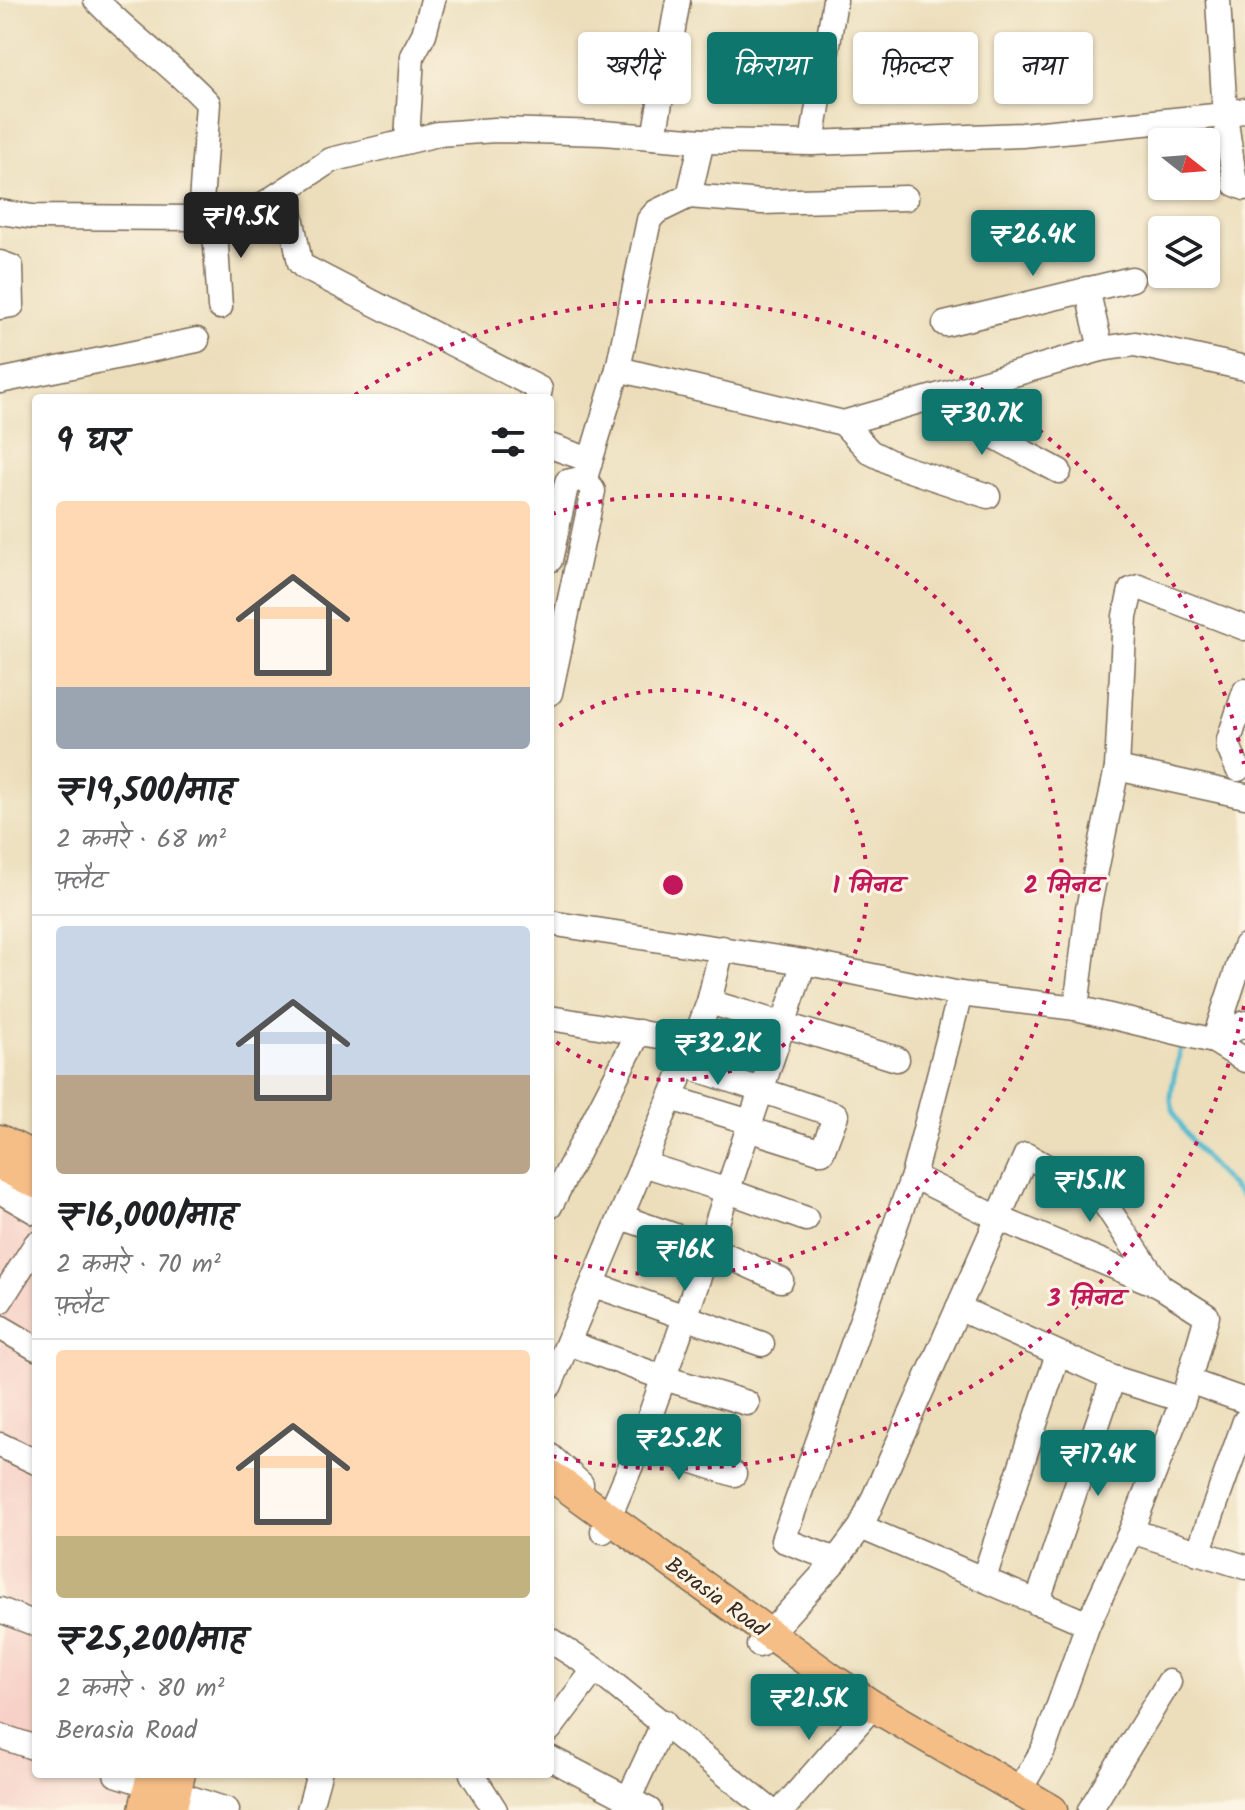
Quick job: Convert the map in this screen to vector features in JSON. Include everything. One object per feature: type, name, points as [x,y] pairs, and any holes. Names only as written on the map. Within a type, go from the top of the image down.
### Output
[{"type":"main road","points":[[0,1140],[32,1156]]},
{"type":"main road","points":[[0,1165],[32,1181]]},
{"type":"main road","name":"Berasia Road","points":[[554,1478],[765,1640],[868,1712],[1021,1801],[1052,1810]]},
{"type":"main road","name":"Berasia Road","points":[[554,1495],[608,1520]]},
{"type":"street","points":[[96,0],[116,22],[190,83],[208,103],[207,217],[220,307]]},
{"type":"street","points":[[407,140],[412,56],[424,34],[433,0]]},
{"type":"street","points":[[654,137],[678,0]]},
{"type":"street","points":[[812,143],[835,0]]},
{"type":"street","points":[[1218,0],[1235,113],[1235,184],[1245,188]]},
{"type":"street","points":[[0,212],[33,217],[207,217],[255,210],[331,160],[438,134],[495,130],[603,133],[702,141],[812,143],[1022,135],[1235,113]]},
{"type":"street","points":[[689,196],[702,141]]},
{"type":"street","points":[[286,190],[300,263],[304,267],[540,389],[539,394]]},
{"type":"street","points":[[554,674],[593,491],[588,469],[618,369],[649,220],[656,212],[689,196],[762,202],[906,198]]},
{"type":"street","points":[[0,263],[11,267],[12,305],[0,307]]},
{"type":"street","points":[[945,324],[1132,279]]},
{"type":"street","points":[[1087,289],[1101,349]]},
{"type":"street","points":[[0,381],[197,340]]},
{"type":"street","points":[[618,369],[843,423],[1101,349],[1135,344],[1245,368]]},
{"type":"street","points":[[927,400],[1059,471]]},
{"type":"street","points":[[843,423],[870,452],[898,466],[988,496]]},
{"type":"street","points":[[554,448],[588,469]]},
{"type":"street","points":[[554,542],[567,482],[588,469]]},
{"type":"street","points":[[1076,1008],[1088,909],[1117,768],[1125,616],[1131,590],[1139,587],[1245,628]]},
{"type":"street","points":[[1238,769],[1229,740],[1245,691]]},
{"type":"street","points":[[1117,768],[1245,796]]},
{"type":"street","points":[[554,924],[804,962],[960,994],[1076,1008],[1214,1041],[1245,1060]]},
{"type":"street","points":[[1214,1041],[1245,946]]},
{"type":"street","points":[[554,1362],[558,1340],[594,1285],[685,1065],[709,1002],[722,948]]},
{"type":"street","points":[[554,1460],[608,1520],[640,1444],[710,1248],[804,962]]},
{"type":"street","points":[[836,1560],[783,1540],[913,1176],[960,994]]},
{"type":"street","points":[[709,1002],[897,1059]]},
{"type":"street","points":[[554,1022],[677,1039]]},
{"type":"street","points":[[1214,1041],[1245,1023]]},
{"type":"street","points":[[554,1198],[639,1032]]},
{"type":"street","points":[[671,1098],[822,1152],[836,1115],[685,1065]]},
{"type":"street","points":[[765,1640],[861,1527],[1026,1155],[1101,1198],[1160,1286]]},
{"type":"street","points":[[643,1164],[806,1219]]},
{"type":"street","points":[[913,1176],[998,1218],[1160,1286],[1207,1316],[1186,1390],[1131,1531],[1088,1624],[1043,1750],[1021,1801]]},
{"type":"street","points":[[0,1191],[32,1210]]},
{"type":"street","points":[[621,1217],[710,1248],[781,1280]]},
{"type":"street","points":[[0,1301],[32,1250]]},
{"type":"street","points":[[594,1285],[762,1344]]},
{"type":"street","points":[[958,1308],[1113,1378],[1245,1401]]},
{"type":"street","points":[[0,1327],[32,1346]]},
{"type":"street","points":[[558,1340],[664,1378],[747,1403]]},
{"type":"street","points":[[984,1578],[1058,1354]]},
{"type":"street","points":[[1037,1603],[1113,1378]]},
{"type":"street","points":[[1198,1553],[1245,1421]]},
{"type":"street","points":[[640,1444],[734,1474]]},
{"type":"street","points":[[0,1445],[32,1460]]},
{"type":"street","points":[[861,1527],[1088,1624]]},
{"type":"street","points":[[1131,1531],[1245,1567]]},
{"type":"street","points":[[0,1610],[32,1622]]},
{"type":"street","points":[[554,1643],[595,1669],[664,1722],[770,1810]]},
{"type":"street","points":[[554,1724],[595,1669]]},
{"type":"street","points":[[1090,1810],[1169,1682]]},
{"type":"street","points":[[782,1810],[868,1712]]},
{"type":"street","points":[[554,1760],[634,1807],[664,1722]]},
{"type":"street","points":[[0,1736],[32,1747]]},
{"type":"street","points":[[127,1778],[227,1810]]},
{"type":"street","points":[[309,1810],[318,1778]]},
{"type":"street","points":[[475,1778],[495,1810]]},
{"type":"shaded area","points":[[0,1171],[32,1186],[32,1778],[134,1778],[126,1810],[0,1810]]},
{"type":"waterway","points":[[1182,1043],[1171,1092],[1174,1111],[1201,1153],[1245,1200]]}]
